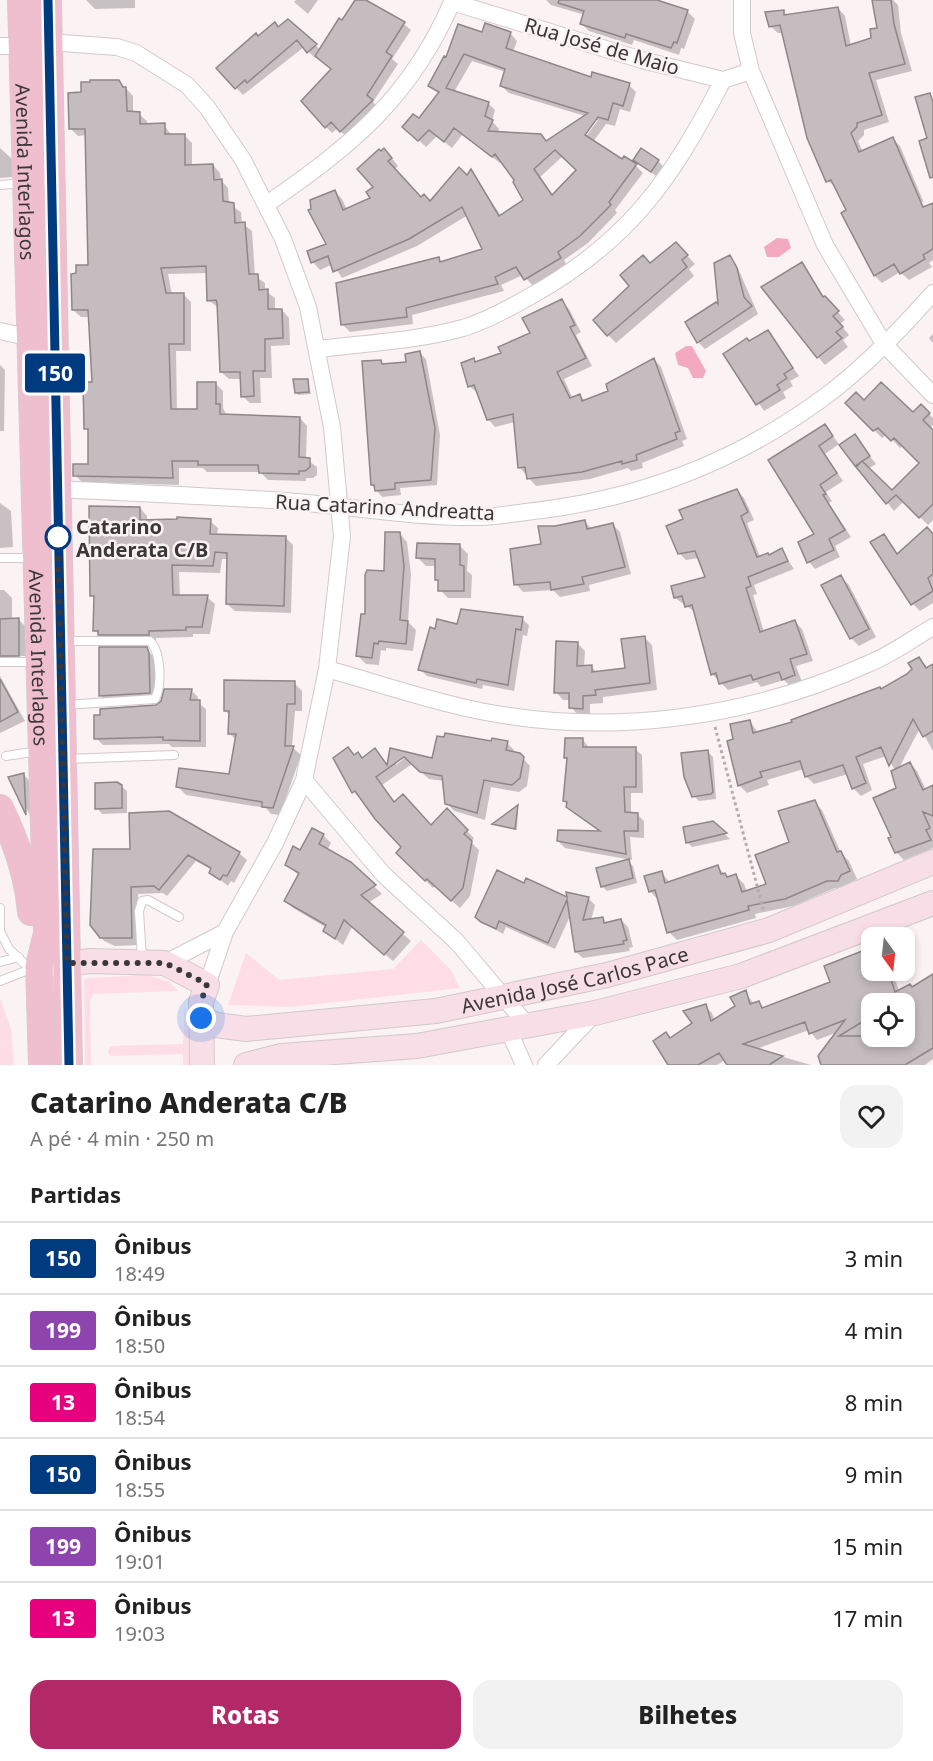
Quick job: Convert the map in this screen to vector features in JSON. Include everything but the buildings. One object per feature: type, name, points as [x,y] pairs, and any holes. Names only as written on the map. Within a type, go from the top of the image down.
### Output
[{"type":"main road","name":"Avenida Interlagos","points":[[21,0],[57,489],[62,706],[52,755],[47,933],[30,964],[42,1065]]},
{"type":"main road","name":"Avenida Interlagos","points":[[48,0],[24,45],[39,662],[52,755],[67,963],[69,1065]]},
{"type":"main road","points":[[0,808],[14,838],[26,873],[31,933],[30,964],[154,963],[207,984],[201,1002],[202,1065]]},
{"type":"main road","name":"Avenida José Carlos Pace","points":[[201,1018],[216,1025],[246,1029],[436,1011],[505,998],[607,975],[769,930],[933,862]]},
{"type":"main road","name":"Avenida José Carlos Pace","points":[[246,1065],[281,1056],[417,1046],[595,1013],[741,976],[933,903]]},
{"type":"street","points":[[742,0],[742,33],[751,71],[825,244],[884,344],[933,395]]},
{"type":"street","points":[[267,204],[327,161],[373,123],[416,69],[453,1]]},
{"type":"street","name":"Rua José de Maio","points":[[453,1],[642,60],[723,80]]},
{"type":"street","points":[[24,45],[117,47],[158,65],[187,86],[207,107],[243,160],[267,204],[308,307],[318,349],[332,427],[342,536],[337,600],[327,669],[304,780],[275,843],[225,932],[207,984]]},
{"type":"street","points":[[318,349],[430,335],[464,328],[503,312],[565,278],[624,230],[670,175],[691,142],[723,80],[751,71]]},
{"type":"street","name":"Rua Catarino Andreatta","points":[[57,489],[287,501],[341,509],[479,517],[564,508],[668,483],[714,464],[824,398],[884,344],[933,293]]},
{"type":"street","points":[[0,331],[32,339]]},
{"type":"street","points":[[327,669],[480,711],[533,719],[610,722],[673,720],[711,714],[794,694],[872,663],[933,627]]},
{"type":"street","points":[[304,780],[383,874],[457,942],[505,998],[518,1027],[524,1065]]},
{"type":"street","points":[[154,963],[225,932]]},
{"type":"street","points":[[546,1065],[595,1013]]},
{"type":"lane","points":[[0,184],[27,183]]},
{"type":"lane","points":[[0,558],[37,558]]},
{"type":"lane","points":[[60,641],[150,641],[156,647],[159,688],[154,699],[62,706]]},
{"type":"lane","points":[[0,662],[39,662]]},
{"type":"lane","points":[[6,756],[174,755]]},
{"type":"lane","points":[[154,963],[139,905],[142,901],[148,900],[179,916]]},
{"type":"lane","points":[[0,908],[0,930],[6,945],[30,964]]},
{"type":"lane","points":[[0,962],[30,964]]},
{"type":"lane","points":[[0,981],[30,964]]},
{"type":"path","points":[[711,714],[769,930]]},
{"type":"shaded area","points":[[777,238],[788,239],[791,248],[779,257],[767,257],[764,247]]},
{"type":"shaded area","points":[[686,346],[692,346],[706,371],[703,378],[693,378],[688,368],[678,365],[675,353]]},
{"type":"shaded area","points":[[421,940],[451,970],[460,988],[291,1007],[228,1005],[246,953],[279,980],[393,969]]},
{"type":"shaded area","points":[[147,975],[170,982],[178,991],[93,994],[90,1000],[91,1065],[85,1065],[84,980]]},
{"type":"shaded area","points":[[0,998],[11,1029],[14,1065],[0,1065]]},
{"type":"shaded area","points":[[185,1007],[188,1020],[189,1065],[183,1065],[183,1054],[111,1056],[108,1053],[110,1046],[183,1044]]},
{"type":"bus line","name":"150","points":[[48,0],[69,1065]]},
{"type":"place","name":"Catarino Anderata C/B","points":[[58,537]]},
{"type":"route","points":[[58,537],[67,963],[165,963],[207,984],[201,1002],[201,1018]]}]
